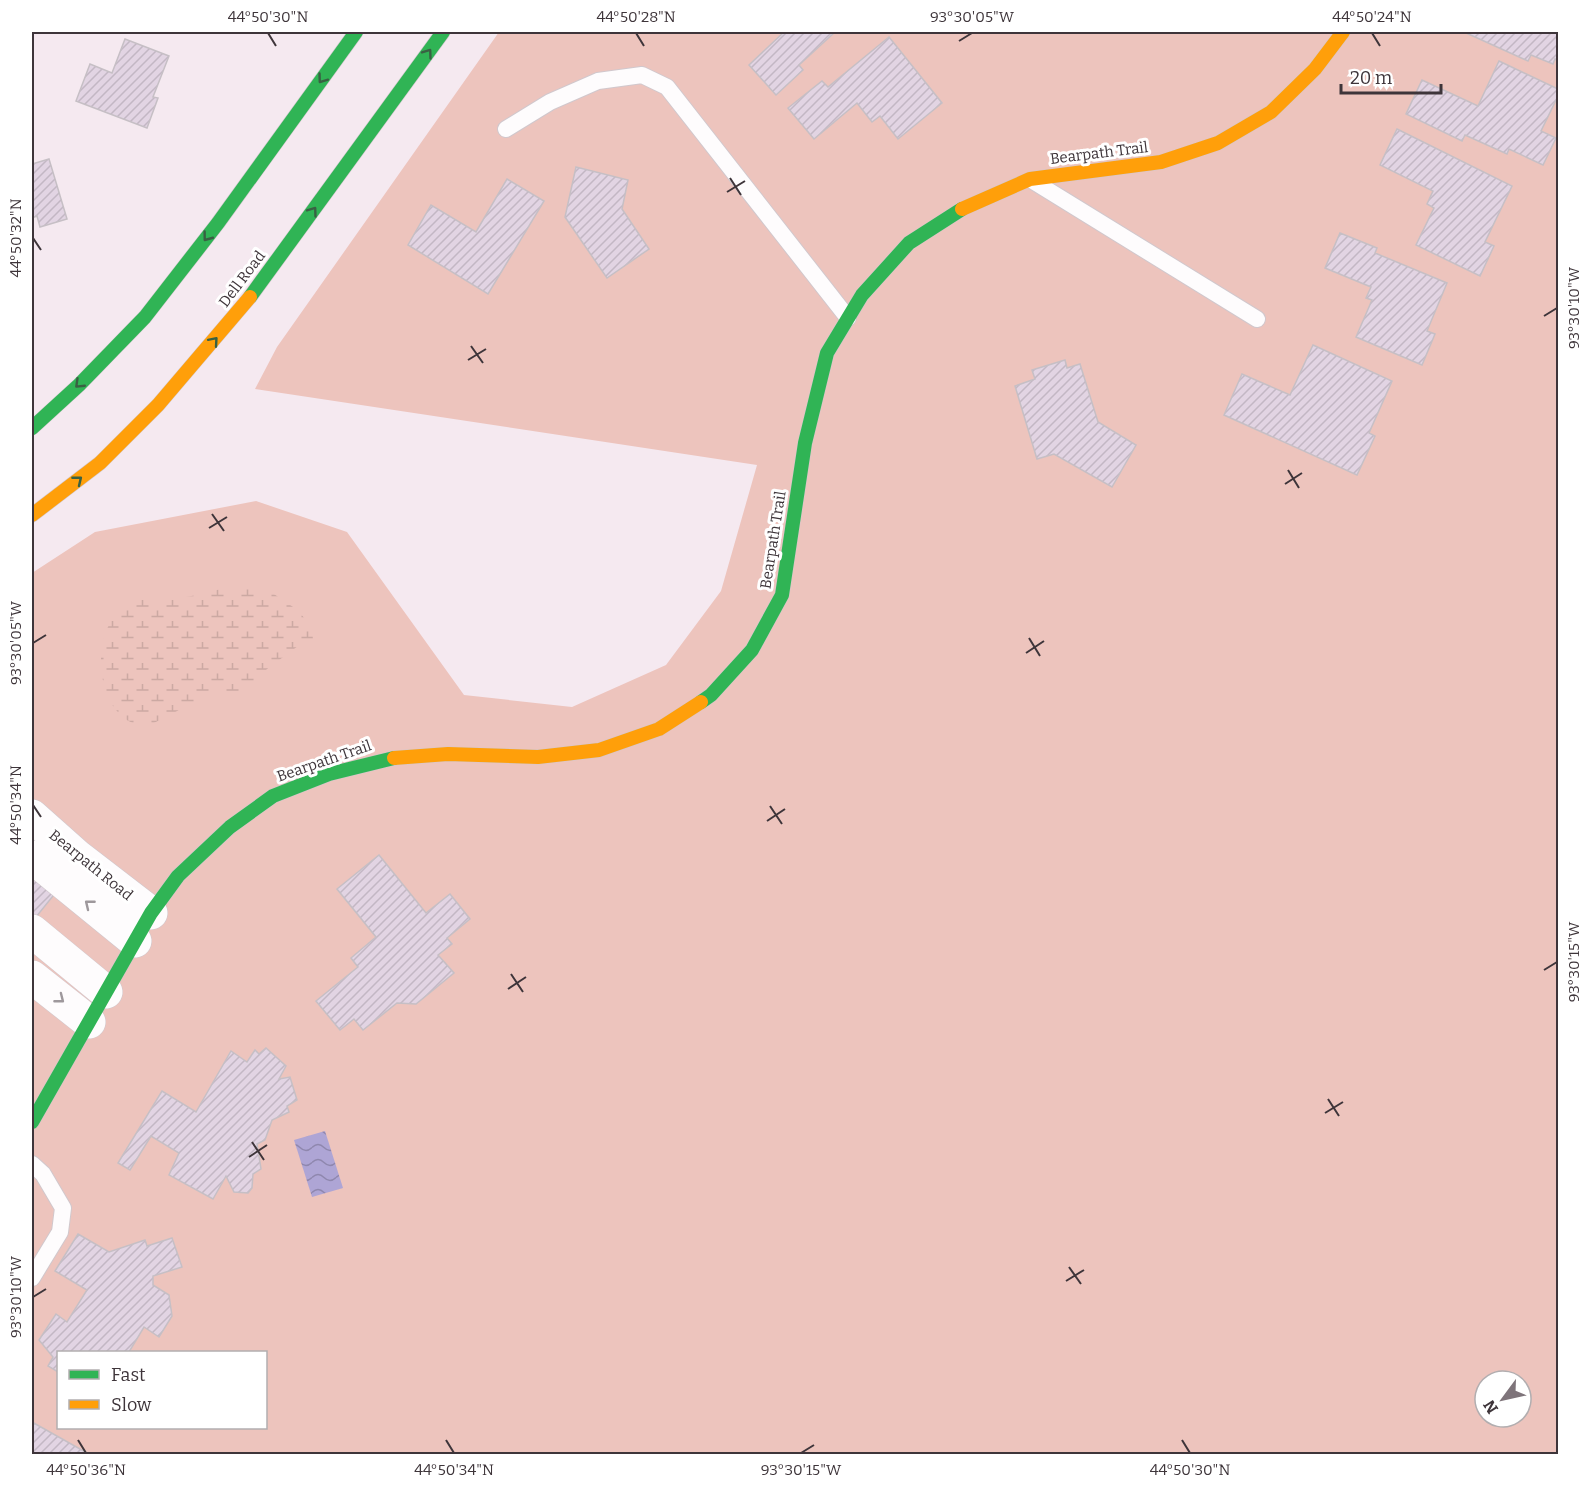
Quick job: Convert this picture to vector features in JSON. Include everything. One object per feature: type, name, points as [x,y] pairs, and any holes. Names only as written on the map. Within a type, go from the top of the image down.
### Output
[{"type":"street","points":[[32,428],[79,385],[145,317],[218,223],[356,32]]},
{"type":"street","name":"Dell Road","points":[[32,515],[100,463],[158,405],[240,311],[444,32]]},
{"type":"street","name":"Bearpath Trail","points":[[32,1122],[143,927],[178,876],[230,827],[273,796],[329,774],[387,758],[448,754],[538,757],[599,750],[659,729],[711,695],[752,650],[782,595],[809,419],[827,353],[862,295],[909,243],[966,206],[1030,179],[1161,162],[1218,143],[1271,111],[1315,69],[1343,32]]},
{"type":"street","name":"Bearpath Road","points":[[32,816],[77,856],[143,927]]},
{"type":"street","name":"Bearpath Road","points":[[32,857],[143,927]]},
{"type":"street","points":[[32,931],[106,992]]},
{"type":"street","points":[[32,977],[89,1022]]},
{"type":"lane","points":[[506,129],[550,102],[598,81],[642,75],[667,87],[848,318]]},
{"type":"lane","points":[[1030,179],[1257,319]]},
{"type":"lane","points":[[32,1164],[43,1174],[63,1208],[60,1232],[32,1278]]},
{"type":"green space","points":[[499,32],[1558,32],[1558,1454],[32,1454],[32,573],[95,532],[256,501],[347,532],[464,695],[572,707],[666,665],[721,591],[757,465],[255,389],[277,347]]},
{"type":"green space","points":[[226,588],[268,590],[299,611],[312,629],[313,640],[298,646],[267,669],[251,686],[235,693],[216,691],[148,726],[130,722],[117,711],[107,695],[102,676],[101,655],[105,635],[113,618],[126,605],[136,600],[182,598]]},
{"type":"water","points":[[325,1131],[343,1188],[312,1197],[294,1140]]},
{"type":"building","points":[[784,32],[835,32],[799,65],[803,70],[776,95],[749,65]]},
{"type":"building","points":[[1464,32],[1558,32],[1558,61],[1555,59],[1553,64],[1531,55],[1528,61]]},
{"type":"building","points":[[889,37],[942,103],[898,139],[880,116],[872,122],[857,103],[814,139],[788,108],[822,81],[828,87]]},
{"type":"building","points":[[125,39],[169,56],[153,97],[158,98],[147,128],[76,101],[90,64],[112,73]]},
{"type":"building","points":[[1499,61],[1558,89],[1558,96],[1541,131],[1556,138],[1543,165],[1509,149],[1507,154],[1465,135],[1462,141],[1406,114],[1422,80],[1478,106]]},
{"type":"building","points":[[1397,129],[1512,186],[1485,242],[1494,246],[1480,276],[1416,245],[1434,208],[1427,204],[1433,191],[1380,165]]},
{"type":"building","points":[[49,159],[67,219],[40,227],[37,216],[32,218],[32,164]]},
{"type":"building","points":[[576,167],[628,180],[622,209],[649,249],[607,278],[565,217]]},
{"type":"building","points":[[507,179],[544,201],[488,294],[408,245],[431,205],[476,232]]},
{"type":"building","points":[[1340,233],[1377,248],[1375,253],[1447,283],[1427,331],[1435,334],[1422,365],[1356,337],[1372,300],[1366,298],[1371,287],[1325,268]]},
{"type":"building","points":[[1313,345],[1392,381],[1369,433],[1375,436],[1357,475],[1224,415],[1242,374],[1290,395]]},
{"type":"building","points":[[1065,360],[1067,368],[1080,364],[1098,422],[1136,445],[1112,487],[1054,454],[1037,459],[1015,386],[1035,379],[1032,370]]},
{"type":"building","points":[[32,852],[57,891],[32,922]]},
{"type":"building","points":[[379,855],[426,913],[450,894],[470,919],[447,938],[452,944],[438,955],[454,973],[416,1004],[397,1003],[363,1030],[354,1019],[340,1030],[316,1001],[358,967],[351,958],[376,937],[337,889]]},
{"type":"building","points":[[266,1048],[286,1066],[279,1079],[290,1077],[297,1100],[287,1106],[289,1112],[272,1120],[265,1140],[257,1144],[261,1169],[253,1174],[252,1188],[248,1193],[234,1192],[226,1176],[213,1199],[169,1175],[179,1153],[151,1136],[130,1170],[118,1163],[162,1091],[196,1112],[231,1051],[247,1062],[255,1050],[259,1054]]},
{"type":"building","points":[[78,1234],[109,1252],[145,1240],[147,1246],[172,1238],[182,1267],[153,1276],[153,1285],[169,1295],[172,1316],[159,1337],[144,1327],[130,1351],[57,1351],[57,1371],[48,1366],[53,1357],[39,1340],[56,1314],[67,1322],[87,1290],[55,1271]]},
{"type":"building","points":[[32,1422],[89,1454],[32,1454]]},
{"type":"traffic: fast","points":[[32,428],[79,385],[145,317],[218,223],[356,32]]},
{"type":"traffic: fast","points":[[250,297],[443,32]]},
{"type":"traffic: fast","points":[[701,702],[711,695],[752,650],[782,595],[805,443],[827,353],[862,295],[909,243],[962,209]]},
{"type":"traffic: fast","points":[[32,1122],[151,913],[178,876],[230,827],[273,796],[329,774],[394,758]]},
{"type":"traffic: slow","points":[[962,209],[1030,179],[1161,162],[1218,143],[1271,112],[1315,69],[1343,32]]},
{"type":"traffic: slow","points":[[32,515],[100,463],[158,405],[250,297]]},
{"type":"traffic: slow","points":[[394,758],[448,754],[538,757],[599,750],[659,729],[701,702]]}]
